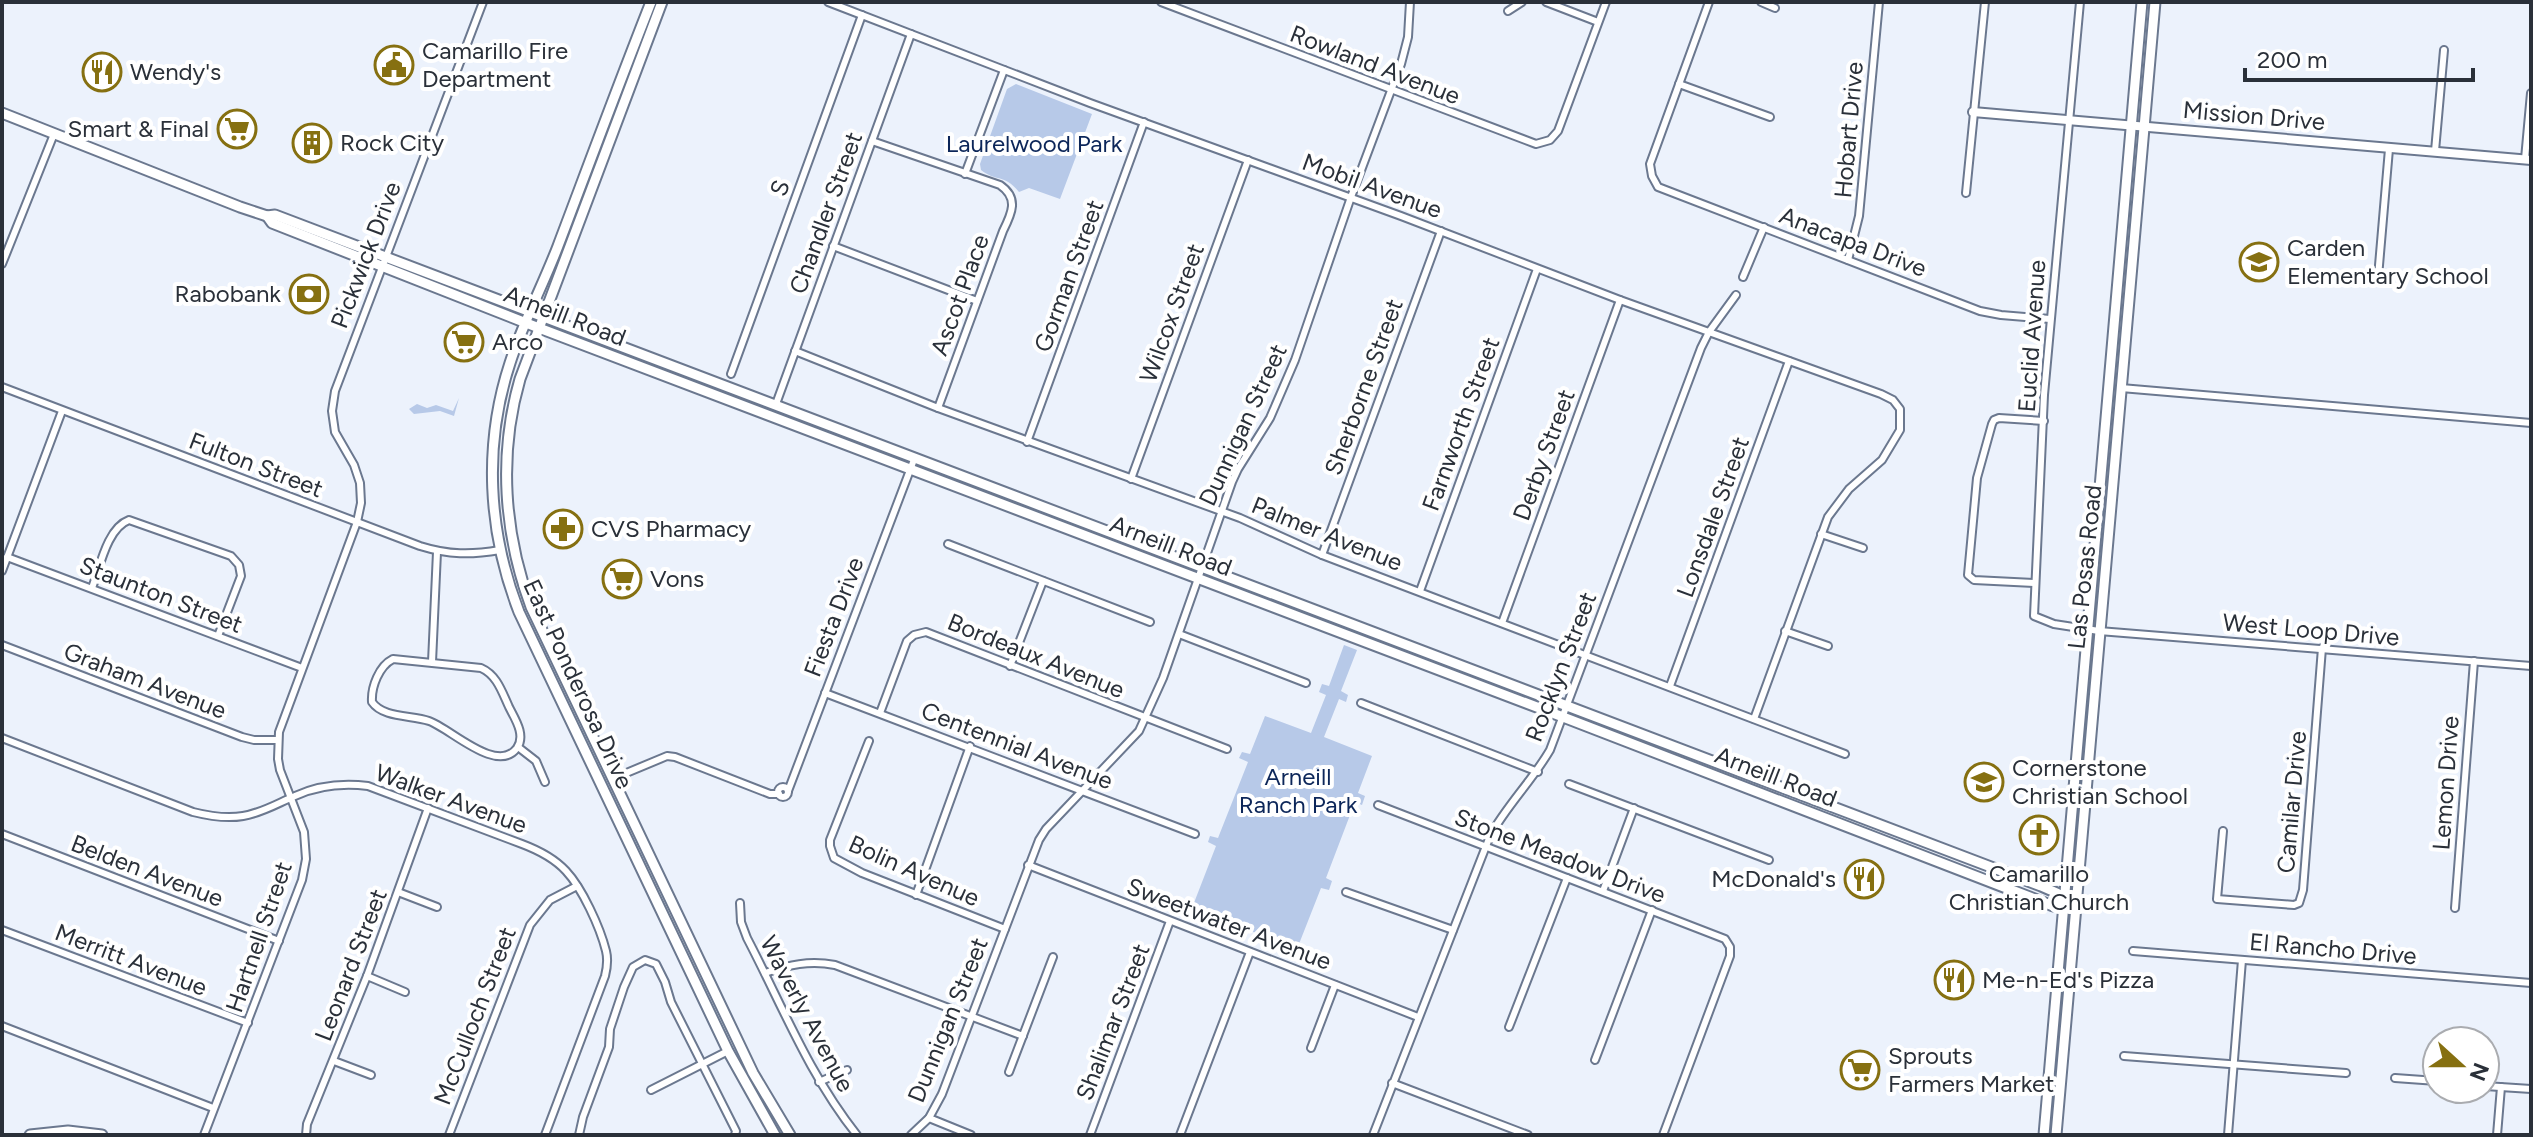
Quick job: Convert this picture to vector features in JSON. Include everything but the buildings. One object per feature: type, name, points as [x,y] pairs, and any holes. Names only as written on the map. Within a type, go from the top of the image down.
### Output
[{"type":"main road","name":"East Ponderosa Drive","points":[[651,2],[511,359],[493,433],[492,495],[500,550],[519,612],[728,1051],[775,1135]]},
{"type":"main road","name":"East Ponderosa Drive","points":[[662,2],[520,379],[507,457],[506,494],[513,548],[531,607],[753,1073],[790,1135]]},
{"type":"main road","name":"Las Posas Road","points":[[2044,1135],[2142,2]]},
{"type":"main road","name":"Las Posas Road","points":[[2056,1135],[2155,2]]},
{"type":"main road","name":"Arneill Road","points":[[2,113],[267,216],[272,223],[531,312],[2041,886],[2057,893],[2064,902]]},
{"type":"main road","name":"Arneill Road","points":[[384,261],[526,323],[2053,906],[2064,902],[2076,904]]},
{"type":"main road","points":[[493,467],[497,471],[497,486],[506,494]]},
{"type":"main road","points":[[30,1135],[68,1131],[102,1135]]},
{"type":"street","name":"Pickwick Drive","points":[[357,522],[361,503],[359,477],[335,432],[332,405],[335,391],[483,2]]},
{"type":"street","name":"Mobil Avenue","points":[[828,2],[1893,400],[1900,409],[1900,430],[1889,451],[1875,469],[1838,500],[1821,534]]},
{"type":"street","name":"Rowland Avenue","points":[[1161,2],[1536,144],[1555,135],[1598,22]]},
{"type":"street","name":"Dunnigan Street","points":[[911,1135],[929,1118],[950,1076],[1028,865],[1046,829],[1139,731],[1145,718],[1179,634],[1238,469],[1270,418],[1295,360],[1408,37],[1410,2]]},
{"type":"street","points":[[1508,11],[1522,2]]},
{"type":"street","points":[[1546,2],[1598,22],[1606,2]]},
{"type":"street","points":[[1709,2],[1679,84],[1770,117]]},
{"type":"street","points":[[1761,2],[1775,8]]},
{"type":"street","name":"Hobart Drive","points":[[1848,260],[1859,216],[1879,2]]},
{"type":"street","points":[[1966,193],[1985,2]]},
{"type":"street","name":"Euclid Avenue","points":[[2080,2],[2050,319],[2033,613],[2035,618],[2054,624],[2087,629]]},
{"type":"street","name":"S","points":[[731,374],[862,15]]},
{"type":"street","name":"Chandler Street","points":[[776,404],[911,34]]},
{"type":"street","points":[[2435,151],[2444,50]]},
{"type":"street","points":[[872,141],[965,174],[1004,70]]},
{"type":"street","name":"Anacapa Drive","points":[[1679,84],[1650,164],[1652,176],[1661,189],[1980,311],[2050,319]]},
{"type":"street","points":[[2528,159],[2531,93]]},
{"type":"street","name":"Mission Drive","points":[[1973,112],[2528,159]]},
{"type":"street","name":"Gorman Street","points":[[1027,442],[1144,122]]},
{"type":"street","points":[[2,264],[4,251],[54,134]]},
{"type":"street","points":[[2378,277],[2389,149]]},
{"type":"street","name":"Wilcox Street","points":[[1131,479],[1248,160]]},
{"type":"street","name":"Ascot Place","points":[[938,408],[1012,214],[1011,195],[1000,185],[965,174]]},
{"type":"street","points":[[1743,277],[1764,227]]},
{"type":"street","name":"Sherborne Street","points":[[1322,555],[1441,231]]},
{"type":"street","points":[[833,246],[977,301]]},
{"type":"street","name":"Farnworth Street","points":[[1420,591],[1537,269]]},
{"type":"street","name":"Rocklyn Street","points":[[1373,1135],[1486,846],[1503,815],[1538,772],[1550,750],[1701,348],[1736,295]]},
{"type":"street","name":"Derby Street","points":[[1502,623],[1620,300]]},
{"type":"street","name":"Palmer Avenue","points":[[795,351],[1027,442],[1222,511],[1322,555],[1845,754]]},
{"type":"street","name":"Lonsdale Street","points":[[1670,686],[1789,361]]},
{"type":"street","name":"Fulton Street","points":[[2,387],[437,552],[464,555],[500,550]]},
{"type":"street","points":[[2109,387],[2531,423]]},
{"type":"street","points":[[2,571],[62,411]]},
{"type":"street","points":[[2034,583],[1974,580],[1968,575],[1977,478],[1992,424],[1999,418],[2044,421]]},
{"type":"street","name":"Fiesta Drive","points":[[612,779],[667,756],[770,794],[779,794],[782,787],[788,791],[915,457]]},
{"type":"street","points":[[92,588],[113,534],[121,523],[129,520],[231,556],[239,565],[241,576],[218,636]]},
{"type":"street","name":"Hartnell Street","points":[[204,1135],[302,880],[306,859],[304,832],[280,770],[278,740],[287,707],[357,522]]},
{"type":"street","points":[[1754,719],[1821,534],[1863,548]]},
{"type":"street","points":[[948,544],[1150,622]]},
{"type":"street","points":[[432,662],[437,552]]},
{"type":"street","name":"Staunton Street","points":[[7,557],[302,668]]},
{"type":"street","points":[[1010,666],[1043,581]]},
{"type":"street","name":"West Loop Drive","points":[[2087,629],[2531,666]]},
{"type":"street","points":[[1785,631],[1828,646]]},
{"type":"street","name":"Bordeaux Avenue","points":[[880,713],[904,646],[910,637],[918,633],[935,635],[1227,749]]},
{"type":"street","points":[[1179,634],[1306,683]]},
{"type":"street","name":"Graham Avenue","points":[[2,645],[242,737],[278,740]]},
{"type":"street","name":"Camilar Drive","points":[[2223,831],[2217,899],[2299,903],[2303,890],[2322,648]]},
{"type":"street","points":[[393,659],[432,662],[481,668],[490,673],[519,728],[521,738],[518,747],[501,756],[483,752],[440,726],[383,712],[374,706],[371,697],[385,664],[393,659]]},
{"type":"street","name":"Lemon Drive","points":[[2455,908],[2474,661]]},
{"type":"street","name":"Centennial Avenue","points":[[825,693],[1195,834]]},
{"type":"street","points":[[1361,703],[1538,772]]},
{"type":"street","name":"Walker Avenue","points":[[2,738],[202,814],[245,816],[314,789],[351,784],[377,789],[537,850],[559,864],[577,886],[604,944],[607,969],[545,1135]]},
{"type":"street","name":"Bolin Avenue","points":[[869,741],[830,840],[831,853],[839,863],[1005,929]]},
{"type":"street","points":[[916,895],[970,746]]},
{"type":"street","points":[[518,747],[536,761],[545,782]]},
{"type":"street","points":[[1569,784],[1769,860]]},
{"type":"street","name":"Stone Meadow Drive","points":[[1378,805],[1721,935],[1727,942],[1730,956],[1663,1135]]},
{"type":"street","name":"Leonard Street","points":[[306,1135],[307,1124],[367,976],[428,808]]},
{"type":"street","points":[[1603,891],[1634,808]]},
{"type":"street","name":"Belden Avenue","points":[[2,834],[279,941]]},
{"type":"street","name":"Sweetwater Avenue","points":[[1028,865],[1418,1017]]},
{"type":"street","points":[[1509,1027],[1567,878]]},
{"type":"street","name":"McCulloch Street","points":[[449,1135],[530,925],[550,900],[577,886]]},
{"type":"street","points":[[398,892],[437,907]]},
{"type":"street","points":[[1346,892],[1453,930]]},
{"type":"street","name":"Waverly Avenue","points":[[740,903],[742,928],[819,1082],[857,1135]]},
{"type":"street","points":[[1595,1060],[1652,910]]},
{"type":"street","name":"Shalimar Street","points":[[1090,1135],[1170,921]]},
{"type":"street","name":"Merritt Avenue","points":[[2,930],[248,1023]]},
{"type":"street","name":"El Rancho Drive","points":[[2133,951],[2531,983]]},
{"type":"street","points":[[1180,1135],[1250,952]]},
{"type":"street","points":[[1009,1072],[1053,957]]},
{"type":"street","points":[[2228,1135],[2242,960]]},
{"type":"street","points":[[579,1135],[609,1047],[610,1029],[633,967],[638,962],[651,961],[656,964],[665,982],[671,1002],[736,1131],[735,1135]]},
{"type":"street","points":[[765,973],[797,963],[825,963],[1023,1036]]},
{"type":"street","points":[[367,976],[405,992]]},
{"type":"street","points":[[1311,1048],[1335,985]]},
{"type":"street","points":[[2,1026],[213,1108]]},
{"type":"street","points":[[651,1090],[728,1051]]},
{"type":"street","points":[[2124,1056],[2346,1073]]},
{"type":"street","points":[[334,1061],[371,1075]]},
{"type":"street","points":[[819,1082],[847,1070]]},
{"type":"street","points":[[2395,1078],[2421,1080]]},
{"type":"street","points":[[1392,1083],[1528,1135]]},
{"type":"street","points":[[2501,1087],[2531,1089]]},
{"type":"street","points":[[2497,1135],[2500,1105]]},
{"type":"street","points":[[929,1118],[971,1135]]},
{"type":"green space","name":"Laurelwood Park","points":[[1016,84],[1092,114],[1060,199],[1029,188],[1019,192],[1005,180],[981,170],[980,164],[1007,89]]},
{"type":"green space","points":[[459,398],[454,416],[440,411],[414,414],[409,409],[417,404],[427,408],[436,405],[453,411]]},
{"type":"green space","name":"Arneill Ranch Park","points":[[1344,645],[1357,650],[1341,691],[1348,695],[1346,702],[1339,699],[1324,737],[1372,756],[1358,793],[1365,796],[1362,805],[1355,802],[1326,878],[1332,881],[1329,890],[1321,888],[1297,949],[1192,908],[1216,846],[1208,842],[1210,836],[1218,838],[1248,762],[1239,758],[1242,752],[1250,754],[1265,716],[1311,733],[1326,695],[1319,692],[1322,684],[1329,686]]},
{"type":"place","name":"Camarillo Fire Department","points":[[394,65]]},
{"type":"place","name":"Wendy's","points":[[102,72]]},
{"type":"place","name":"Smart & Final","points":[[237,129]]},
{"type":"place","name":"Rock City","points":[[312,143]]},
{"type":"place","name":"Carden Elementary School","points":[[2259,262]]},
{"type":"place","name":"Rabobank","points":[[309,294]]},
{"type":"place","name":"Arco","points":[[464,342]]},
{"type":"place","name":"CVS Pharmacy","points":[[563,529]]},
{"type":"place","name":"Vons","points":[[622,579]]},
{"type":"place","name":"Cornerstone Christian School","points":[[1984,782]]},
{"type":"place","name":"Camarillo Christian Church","points":[[2039,835]]},
{"type":"place","name":"McDonald's","points":[[1864,879]]},
{"type":"place","name":"Me-n-Ed's Pizza","points":[[1954,980]]},
{"type":"place","name":"Sprouts Farmers Market","points":[[1860,1070]]}]
